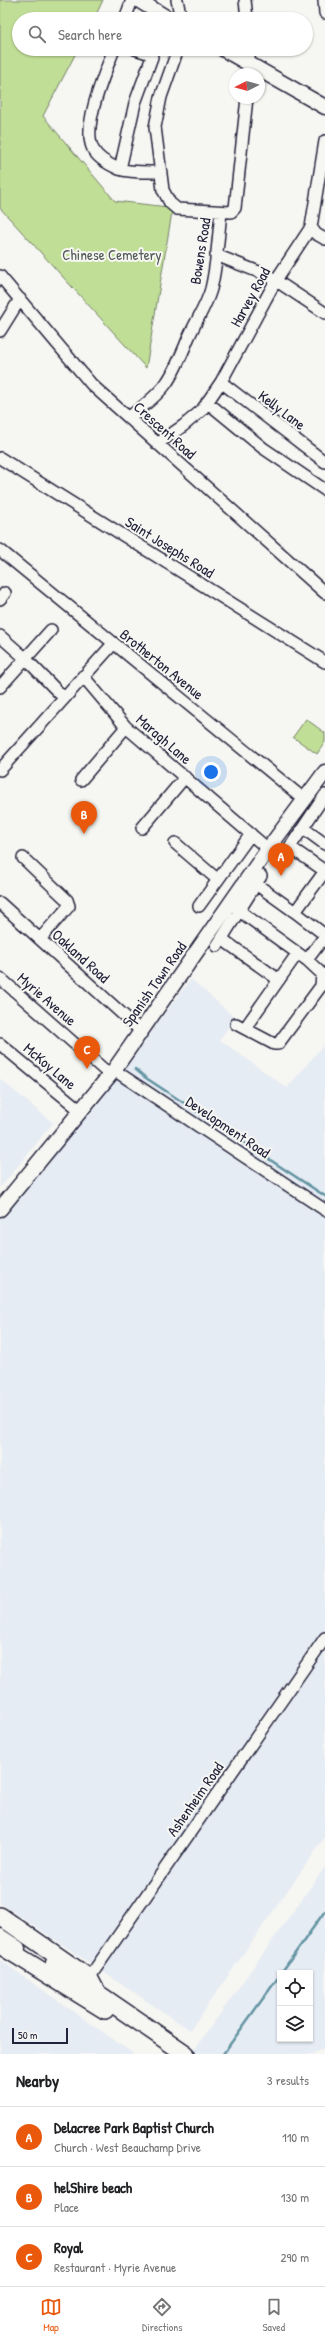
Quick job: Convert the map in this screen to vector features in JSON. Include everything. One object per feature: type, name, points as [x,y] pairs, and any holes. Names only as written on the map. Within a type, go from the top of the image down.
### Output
[{"type":"highway","points":[[0,1916],[170,2054]]},
{"type":"highway","points":[[0,1945],[45,1975],[89,1988],[186,2054]]},
{"type":"main road","points":[[138,0],[158,12]]},
{"type":"main road","points":[[232,56],[249,68]]},
{"type":"main road","points":[[265,77],[325,107]]},
{"type":"main road","name":"Spanish Town Road","points":[[0,1209],[112,1072],[141,1031],[235,907],[268,849],[325,772]]},
{"type":"main road","points":[[0,1926],[89,1988]]},
{"type":"main road","points":[[0,1936],[89,1988]]},
{"type":"street","points":[[128,12],[132,0]]},
{"type":"street","points":[[177,0],[180,12]]},
{"type":"street","points":[[245,0],[246,12]]},
{"type":"street","points":[[324,0],[325,13]]},
{"type":"street","points":[[112,56],[93,110],[90,128],[92,148],[98,156],[120,169],[161,172]]},
{"type":"street","points":[[120,169],[135,103],[152,56]]},
{"type":"street","points":[[176,56],[161,97],[155,127],[163,190],[170,203],[177,210],[221,213]]},
{"type":"street","points":[[249,56],[250,68]]},
{"type":"street","name":"Bowens Road","points":[[129,417],[157,397],[174,375],[211,288],[221,213],[231,212],[235,208],[246,104]]},
{"type":"street","name":"Harvey Road","points":[[157,444],[183,426],[202,410],[221,382],[276,280],[311,227],[325,141]]},
{"type":"street","points":[[311,227],[316,234],[325,239]]},
{"type":"street","points":[[216,255],[276,280],[325,313]]},
{"type":"street","name":"Crescent Road","points":[[0,276],[92,385],[325,593]]},
{"type":"street","points":[[0,330],[20,299]]},
{"type":"street","name":"Kelly Lane","points":[[221,382],[325,462]]},
{"type":"street","points":[[207,402],[263,448],[325,490]]},
{"type":"street","name":"Saint Josephs Road","points":[[0,458],[325,662]]},
{"type":"street","name":"Brotherton Avenue","points":[[0,550],[305,800]]},
{"type":"street","points":[[0,687],[50,630]]},
{"type":"street","points":[[0,636],[25,658],[63,697]]},
{"type":"street","points":[[0,770],[63,697],[113,644]]},
{"type":"street","name":"Maragh Lane","points":[[83,676],[126,727],[268,849]]},
{"type":"street","points":[[81,780],[126,727]]},
{"type":"street","points":[[142,828],[185,777]]},
{"type":"street","points":[[295,912],[325,871],[290,847],[325,795]]},
{"type":"street","points":[[303,828],[325,844]]},
{"type":"street","points":[[199,906],[251,834]]},
{"type":"street","points":[[175,843],[218,880]]},
{"type":"street","points":[[23,858],[67,900],[69,906],[40,939]]},
{"type":"street","points":[[279,980],[219,942],[235,907],[258,880],[325,936],[307,960]]},
{"type":"street","name":"Oakland Road","points":[[0,903],[141,1031]]},
{"type":"street","points":[[235,907],[307,960],[322,974],[321,986],[281,1042],[274,1044],[240,1026],[279,980],[297,954]]},
{"type":"street","name":"Myrie Avenue","points":[[0,978],[112,1072]]},
{"type":"street","name":"McKoy Lane","points":[[0,1044],[81,1111]]},
{"type":"street","name":"Development Road","points":[[112,1072],[325,1210]]},
{"type":"street","name":"Ashenheim Road","points":[[89,1988],[325,1638]]},
{"type":"shaded area","points":[[191,979],[234,1017],[220,1040],[287,1088],[325,1043],[325,1837],[190,2030],[0,1903],[0,1217],[116,1077]]},
{"type":"shaded area","points":[[0,1079],[53,1123],[0,1188]]},
{"type":"shaded area","points":[[325,1867],[325,2047],[312,2054],[192,2053]]},
{"type":"shaded area","points":[[0,1960],[134,2054],[0,2054]]},
{"type":"green space","name":"Chinese Cemetery","points":[[0,0],[103,0],[97,12],[12,12],[12,56],[74,56],[43,116],[115,201],[168,207],[172,212],[146,368],[0,208]]},
{"type":"green space","points":[[306,719],[325,733],[325,742],[317,754],[293,737]]},
{"type":"waterway","points":[[135,1069],[146,1078],[325,1196]]},
{"type":"waterway","points":[[283,1970],[325,1911]]},
{"type":"waterway","points":[[223,2054],[277,1979]]},
{"type":"place","name":"helShire beach","points":[[84,834]]},
{"type":"place","name":"Delacree Park Baptist Church","points":[[281,876]]},
{"type":"place","name":"Royal","points":[[87,1069]]}]
